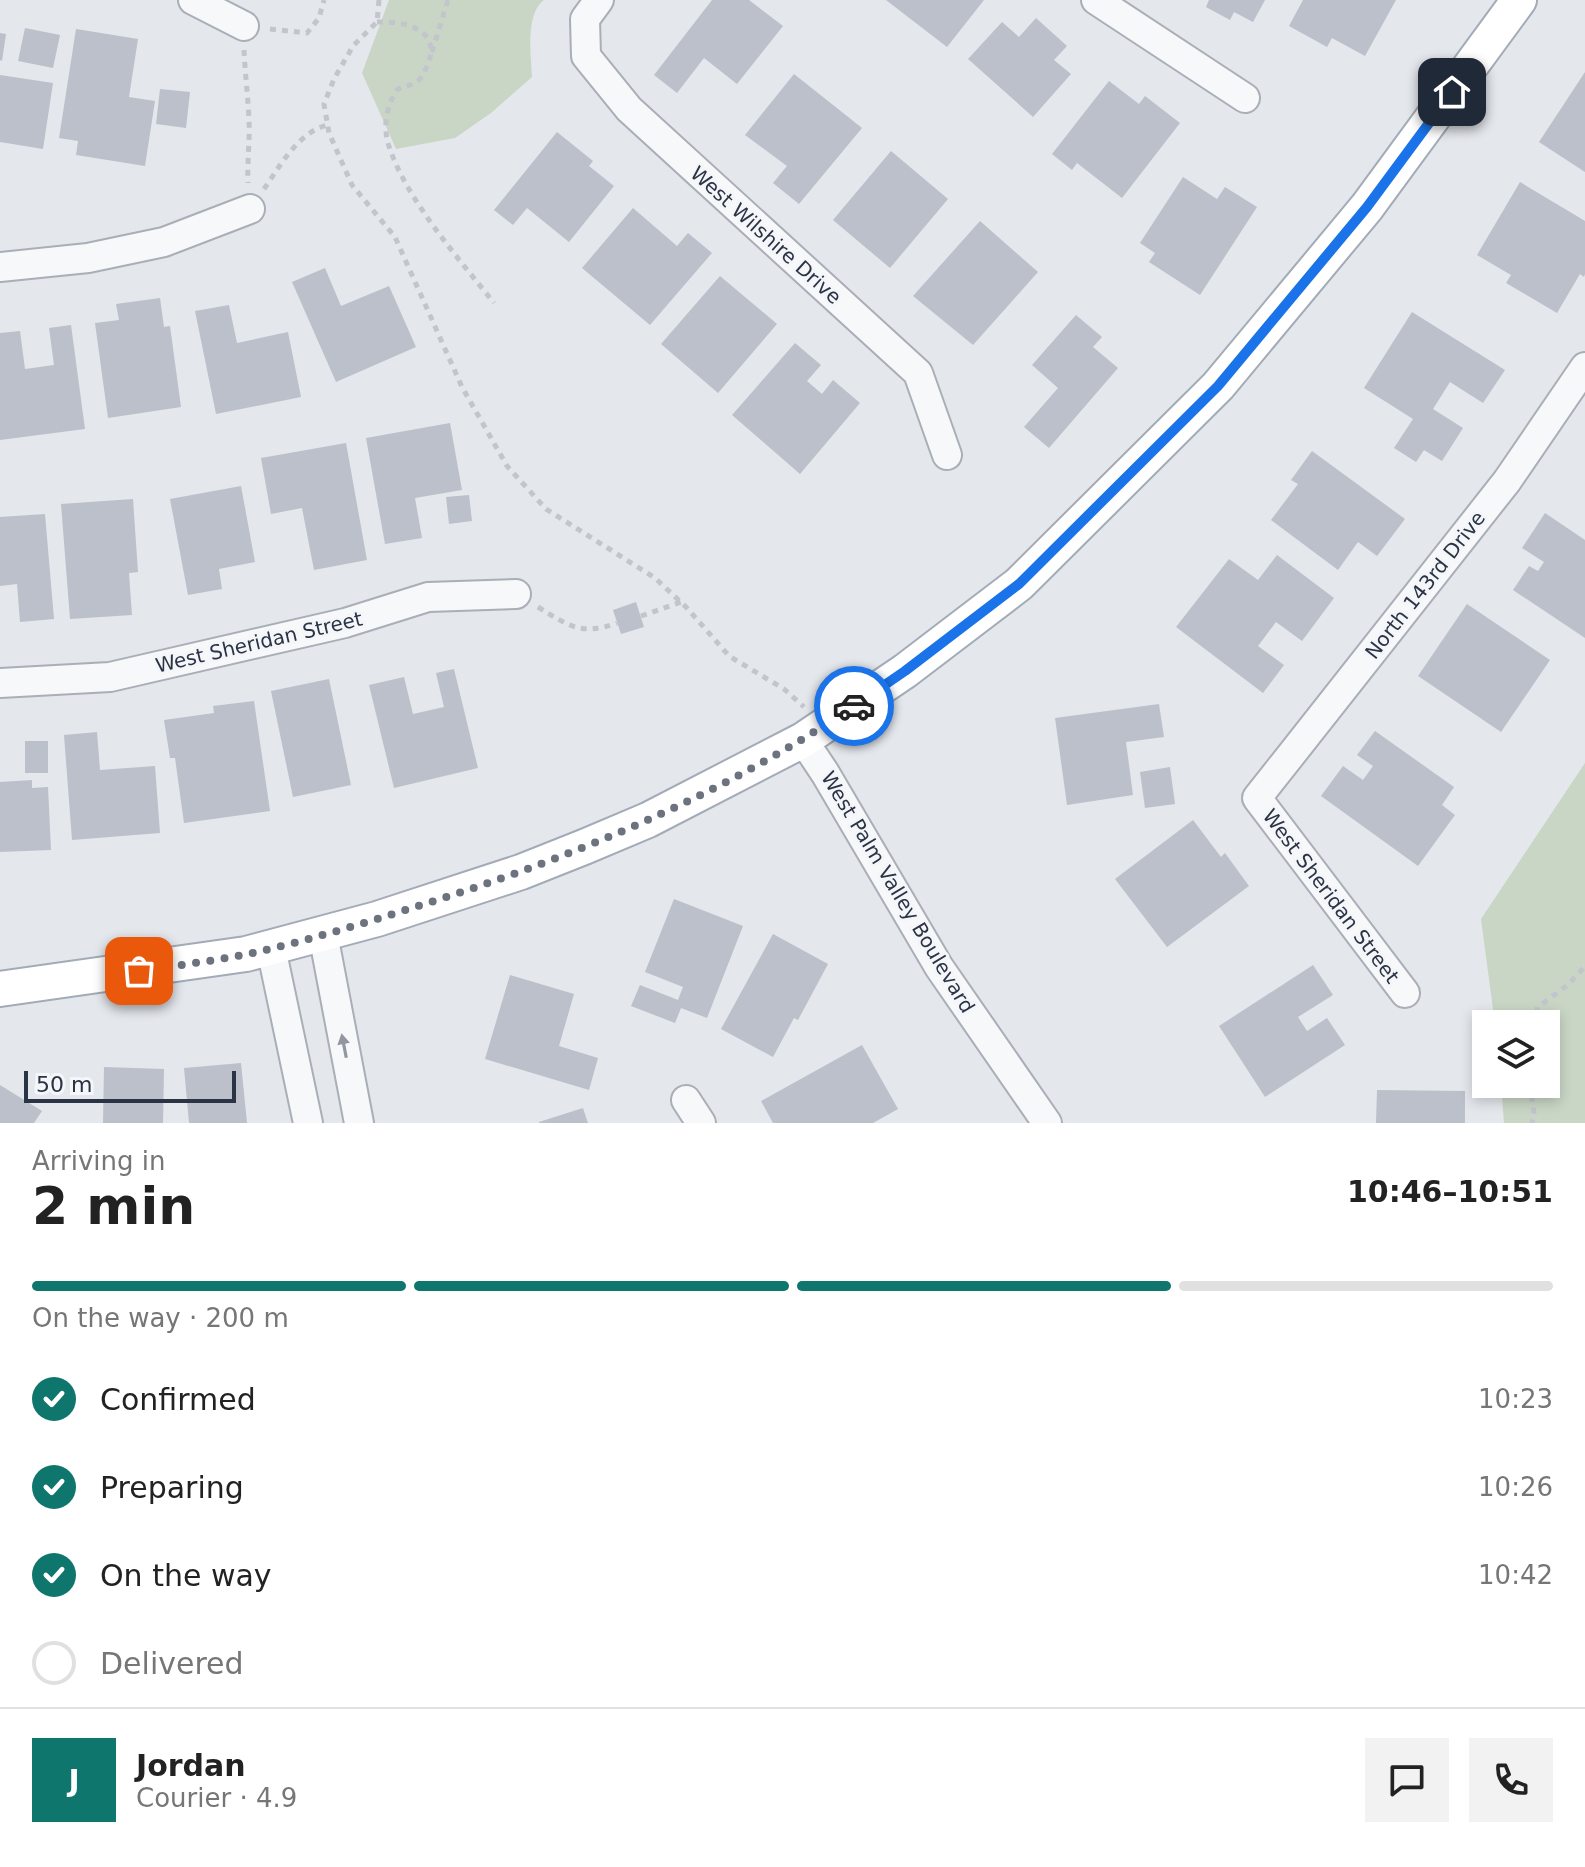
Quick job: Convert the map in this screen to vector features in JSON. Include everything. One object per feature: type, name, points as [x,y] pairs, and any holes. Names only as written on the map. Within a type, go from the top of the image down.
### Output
[{"type":"main road","points":[[0,989],[183,965],[271,948],[466,891],[648,820],[814,733],[905,671],[1019,584],[1218,386],[1367,207],[1519,0]]},
{"type":"street","points":[[193,0],[244,26]]},
{"type":"street","points":[[1096,0],[1245,98]]},
{"type":"street","name":"West Wilshire Drive","points":[[592,10],[586,56],[629,109],[918,373],[947,455]]},
{"type":"street","points":[[0,267],[88,258],[164,242],[250,209]]},
{"type":"street","name":"North 143rd Drive","points":[[1257,798],[1507,481],[1585,367]]},
{"type":"street","name":"West Sheridan Street","points":[[0,683],[110,677],[345,623],[428,597],[516,594]]},
{"type":"street","name":"West Palm Valley Boulevard","points":[[814,733],[825,773],[939,967],[1047,1123]]},
{"type":"street","name":"West Sheridan Street","points":[[1257,798],[1405,993]]},
{"type":"street","points":[[323,934],[359,1123]]},
{"type":"street","points":[[271,948],[308,1123]]},
{"type":"path","points":[[250,209],[244,26],[307,33],[319,18],[324,0]]},
{"type":"path","points":[[379,0],[377,22],[353,46],[324,104],[329,133],[352,185],[395,237],[462,387],[507,466],[546,509],[655,578],[729,656],[784,689],[814,733]]},
{"type":"path","points":[[448,0],[424,74],[417,82],[397,90],[393,97],[386,122],[388,142],[412,192],[430,220],[494,303]]},
{"type":"path","points":[[377,22],[397,21],[414,27],[426,38],[431,47],[431,56]]},
{"type":"path","points":[[250,209],[293,149],[314,131],[328,125]]},
{"type":"path","points":[[516,594],[580,630],[596,630],[617,623]]},
{"type":"path","points":[[641,616],[681,602]]},
{"type":"path","points":[[1537,1010],[1569,984],[1585,966]]},
{"type":"path","points":[[1532,1098],[1532,1123]]},
{"type":"green space","points":[[389,0],[544,0],[538,6],[532,25],[532,77],[491,113],[455,138],[396,149],[362,73]]},
{"type":"green space","points":[[1585,763],[1585,1123],[1504,1123],[1502,1098],[1560,1098],[1560,1010],[1493,1010],[1481,919]]},
{"type":"building","points":[[712,0],[749,0],[783,26],[737,84],[704,58],[677,93],[654,75]]},
{"type":"building","points":[[886,0],[984,0],[947,47]]},
{"type":"building","points":[[1209,0],[1265,0],[1253,22],[1234,12],[1230,20],[1206,7]]},
{"type":"building","points":[[1303,0],[1396,0],[1365,56],[1332,38],[1327,47],[1289,26]]},
{"type":"building","points":[[1036,18],[1067,46],[1054,60],[1071,74],[1033,117],[968,59],[1002,22],[1019,37]]},
{"type":"building","points":[[25,28],[60,35],[53,68],[18,61]]},
{"type":"building","points":[[76,29],[138,39],[129,97],[155,101],[145,166],[76,155],[78,141],[59,138]]},
{"type":"building","points":[[0,33],[6,34],[2,61],[0,60]]},
{"type":"building","points":[[1585,72],[1585,172],[1539,142]]},
{"type":"building","points":[[794,74],[862,128],[799,204],[773,183],[787,166],[745,135]]},
{"type":"building","points":[[0,75],[53,83],[43,149],[0,142]]},
{"type":"building","points":[[1109,81],[1139,104],[1145,96],[1180,123],[1122,198],[1077,163],[1072,170],[1052,154]]},
{"type":"building","points":[[160,89],[190,92],[186,128],[156,124]]},
{"type":"building","points":[[557,132],[593,161],[589,166],[614,186],[569,242],[527,208],[513,225],[494,210]]},
{"type":"building","points":[[891,151],[948,199],[890,268],[833,220]]},
{"type":"building","points":[[1183,177],[1217,199],[1225,187],[1257,207],[1200,295],[1149,262],[1155,253],[1140,243]]},
{"type":"building","points":[[1520,182],[1585,221],[1585,274],[1584,277],[1580,274],[1557,313],[1506,283],[1511,275],[1477,255]]},
{"type":"building","points":[[633,208],[677,246],[688,233],[712,253],[650,325],[582,268]]},
{"type":"building","points":[[980,221],[1038,272],[973,345],[913,296]]},
{"type":"building","points":[[325,268],[341,306],[389,286],[416,347],[336,382],[292,282]]},
{"type":"building","points":[[720,276],[777,324],[718,393],[661,344]]},
{"type":"building","points":[[160,298],[164,327],[170,326],[181,407],[108,418],[95,323],[119,320],[116,304]]},
{"type":"building","points":[[229,305],[237,343],[288,332],[301,397],[216,414],[195,311]]},
{"type":"building","points":[[1412,312],[1505,370],[1483,403],[1450,382],[1433,409],[1463,428],[1442,461],[1424,450],[1416,462],[1394,448],[1413,419],[1364,388]]},
{"type":"building","points":[[1076,315],[1102,337],[1093,347],[1118,368],[1049,448],[1024,427],[1058,388],[1032,365]]},
{"type":"building","points":[[71,325],[85,429],[0,440],[0,333],[20,331],[25,369],[54,365],[49,328]]},
{"type":"building","points":[[795,343],[821,365],[807,381],[822,394],[833,380],[860,403],[800,474],[732,415]]},
{"type":"building","points":[[450,423],[462,490],[415,498],[422,538],[385,544],[366,438]]},
{"type":"building","points":[[346,443],[367,560],[314,570],[302,508],[271,514],[261,458]]},
{"type":"building","points":[[1312,451],[1405,519],[1377,556],[1358,542],[1338,570],[1271,520],[1298,484],[1291,480]]},
{"type":"building","points":[[241,486],[255,562],[219,569],[222,589],[188,595],[170,499]]},
{"type":"building","points":[[469,495],[472,521],[449,524],[446,497]]},
{"type":"building","points":[[133,499],[138,572],[129,573],[132,615],[70,619],[61,504]]},
{"type":"building","points":[[1545,513],[1585,540],[1585,638],[1513,590],[1529,566],[1538,571],[1544,562],[1522,548]]},
{"type":"building","points":[[45,514],[54,619],[20,622],[17,584],[0,586],[0,517]]},
{"type":"building","points":[[1277,555],[1334,598],[1302,641],[1276,622],[1258,646],[1284,665],[1263,693],[1176,627],[1229,559],[1258,580]]},
{"type":"building","points":[[636,602],[644,627],[621,634],[613,610]]},
{"type":"building","points":[[1467,604],[1550,660],[1501,732],[1418,676]]},
{"type":"building","points":[[454,669],[478,768],[394,788],[369,685],[404,677],[413,714],[444,707],[436,673]]},
{"type":"building","points":[[329,679],[351,785],[293,797],[271,691]]},
{"type":"building","points":[[254,701],[270,811],[184,823],[175,758],[170,758],[164,720],[214,713],[213,706]]},
{"type":"building","points":[[1159,704],[1164,737],[1126,742],[1133,795],[1067,805],[1055,718]]},
{"type":"building","points":[[1375,731],[1454,787],[1442,805],[1455,815],[1418,866],[1321,796],[1343,766],[1363,780],[1373,766],[1357,755]]},
{"type":"building","points":[[97,732],[100,770],[155,766],[160,833],[72,840],[64,735]]},
{"type":"building","points":[[25,741],[48,741],[48,773],[25,773]]},
{"type":"building","points":[[1170,767],[1175,804],[1145,808],[1140,772]]},
{"type":"building","points":[[32,780],[32,788],[48,787],[51,850],[0,852],[0,782]]},
{"type":"building","points":[[1193,820],[1221,857],[1225,853],[1249,886],[1167,947],[1115,879]]},
{"type":"building","points":[[674,899],[743,926],[707,1018],[681,1008],[675,1023],[631,1006],[640,985],[678,1000],[683,987],[645,972]]},
{"type":"building","points":[[773,934],[828,964],[798,1020],[794,1018],[773,1057],[721,1029]]},
{"type":"building","points":[[1313,965],[1333,995],[1298,1017],[1307,1031],[1327,1018],[1345,1045],[1265,1097],[1219,1026]]},
{"type":"building","points":[[510,975],[574,994],[559,1046],[598,1058],[589,1090],[485,1059]]},
{"type":"building","points":[[862,1045],[898,1109],[873,1123],[773,1123],[761,1101]]},
{"type":"building","points":[[241,1063],[247,1123],[189,1123],[184,1068]]},
{"type":"building","points":[[104,1067],[164,1069],[163,1123],[103,1123]]},
{"type":"building","points":[[0,1085],[42,1111],[34,1123],[0,1123]]},
{"type":"building","points":[[1377,1090],[1465,1091],[1465,1123],[1376,1123]]},
{"type":"building","points":[[583,1108],[588,1123],[539,1123],[539,1122]]},
{"type":"way so far","points":[[139,971],[271,948],[377,919],[521,872],[648,820],[769,759],[854,706]]},
{"type":"route","points":[[854,706],[1019,584],[1218,386],[1367,207],[1452,92]]}]
